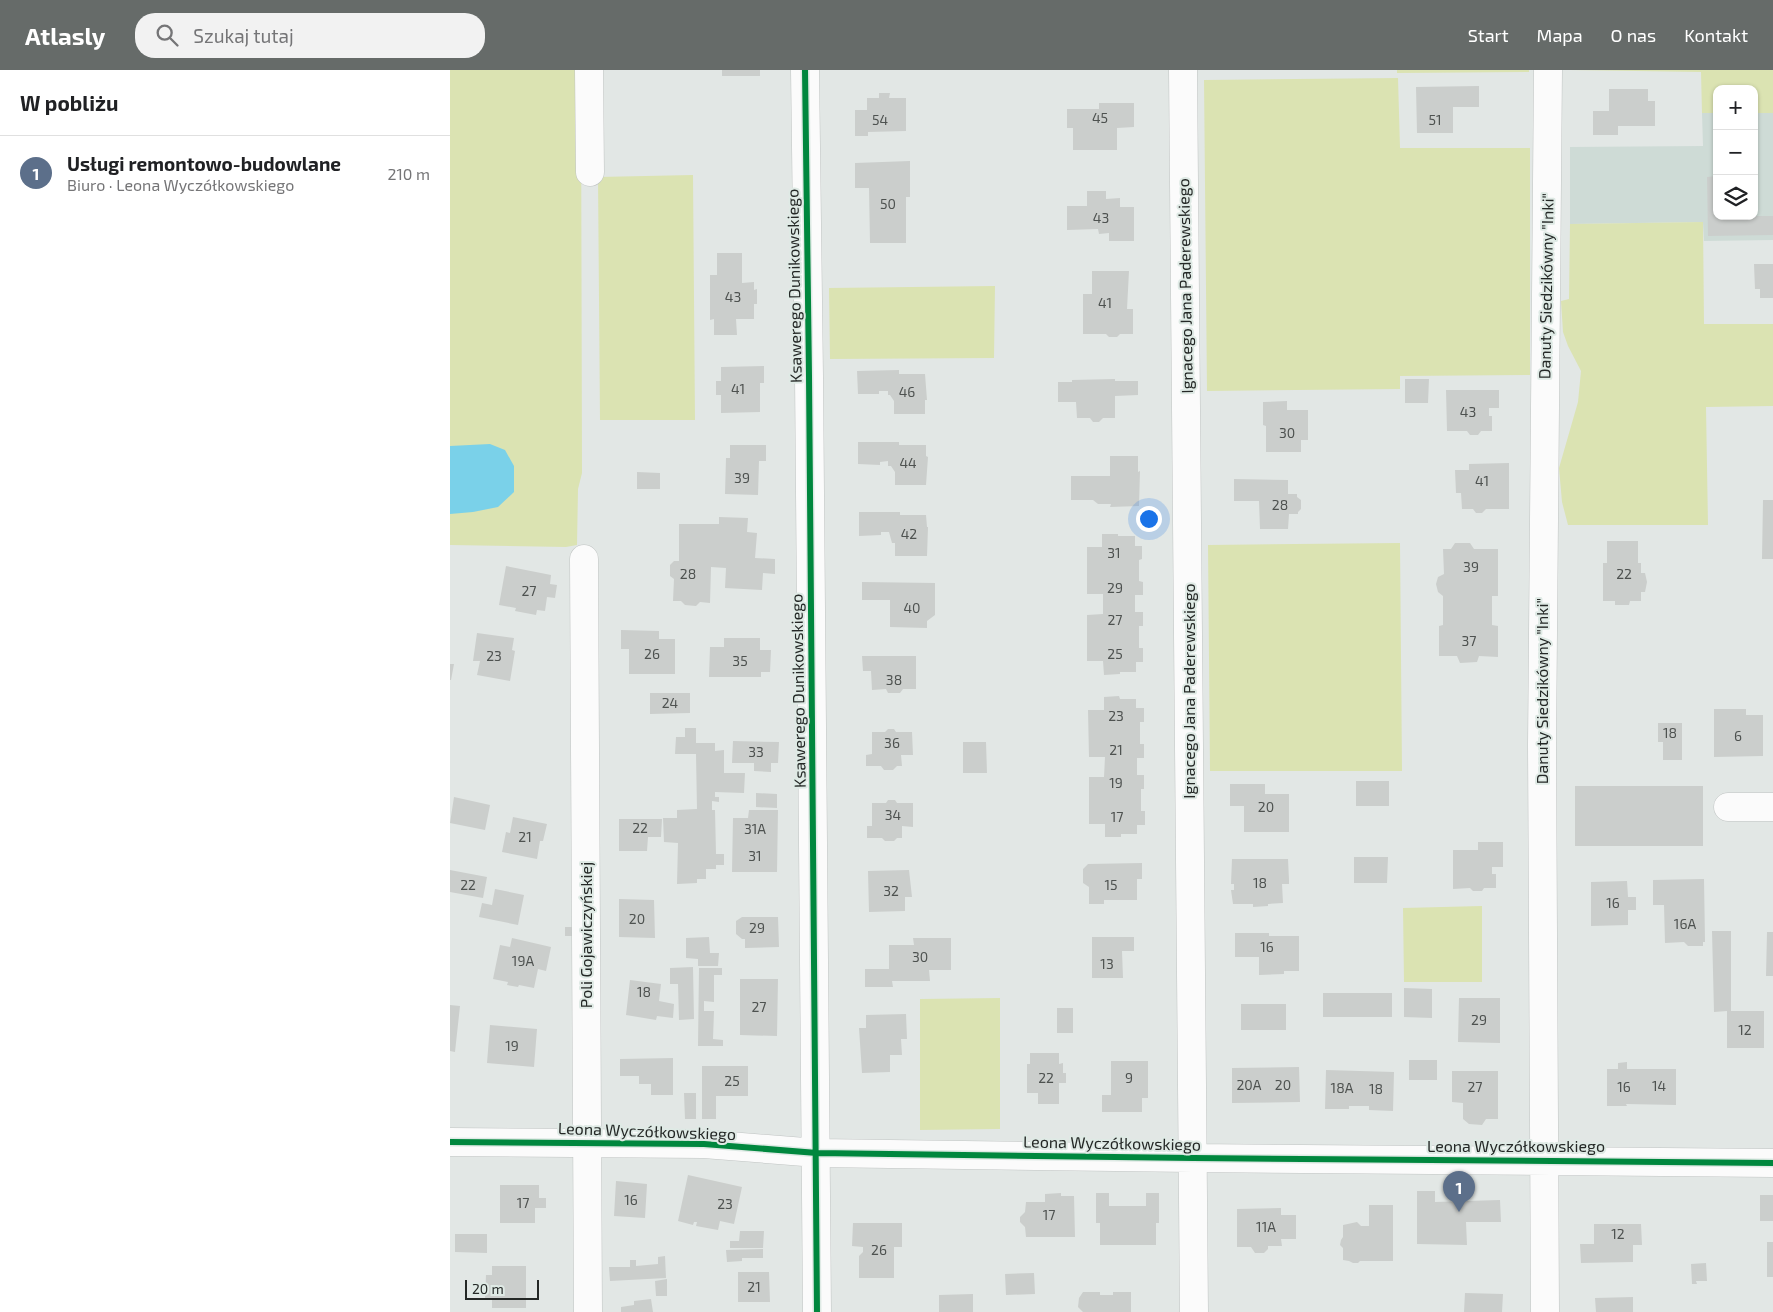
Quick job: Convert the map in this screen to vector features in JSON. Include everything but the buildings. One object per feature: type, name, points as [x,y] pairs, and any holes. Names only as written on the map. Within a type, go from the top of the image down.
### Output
[{"type":"street","points":[[590,70],[590,172]]},
{"type":"street","name":"Ksawerego Dunikowskiego","points":[[805,70],[817,1153],[817,1312]]},
{"type":"street","name":"Ignacego Jana Paderewskiego","points":[[1183,70],[1194,1312]]},
{"type":"street","name":"Danuty Siedzikówny \"Inki\"","points":[[1545,1312],[1542,745],[1548,70]]},
{"type":"street","name":"Poli Gojawiczyńskiej","points":[[584,559],[588,1312]]},
{"type":"street","points":[[1728,807],[1773,807]]},
{"type":"street","name":"Leona Wyczółkowskiego","points":[[450,1142],[704,1144],[817,1153],[1773,1163]]},
{"type":"shaded area","points":[[1702,113],[1713,113],[1713,220],[1758,220],[1758,113],[1773,113],[1773,240],[1704,241],[1703,222],[1570,224],[1570,147],[1703,146]]},
{"type":"green space","points":[[450,70],[581,70],[582,473],[578,489],[577,545],[566,547],[450,545]]},
{"type":"green space","points":[[1397,70],[1529,70],[1529,72],[1397,73]]},
{"type":"green space","points":[[1570,70],[1773,70],[1773,113],[1758,113],[1758,85],[1713,85],[1713,113],[1702,113],[1701,72]]},
{"type":"green space","points":[[1398,78],[1400,148],[1530,148],[1530,375],[1400,376],[1400,389],[1207,391],[1204,80]]},
{"type":"green space","points":[[693,175],[695,420],[600,420],[598,177]]},
{"type":"green space","points":[[1703,222],[1704,324],[1773,324],[1773,406],[1706,407],[1708,525],[1568,525],[1562,502],[1559,468],[1578,402],[1581,371],[1563,332],[1561,301],[1569,299],[1570,224]]},
{"type":"green space","points":[[995,286],[994,358],[830,359],[829,288]]},
{"type":"green space","points":[[1400,543],[1402,771],[1210,771],[1208,545]]},
{"type":"green space","points":[[1482,906],[1482,982],[1404,982],[1403,908]]},
{"type":"green space","points":[[1000,998],[1000,1129],[920,1130],[920,999]]},
{"type":"water","points":[[490,444],[505,450],[514,466],[514,492],[498,507],[450,514],[450,446]]},
{"type":"cycle path","points":[[805,70],[817,1312]]},
{"type":"cycle path","points":[[450,1142],[704,1144],[817,1153],[1773,1163]]},
{"type":"place","name":"Usługi remontowo-budowlane","points":[[1459,1212]]}]
